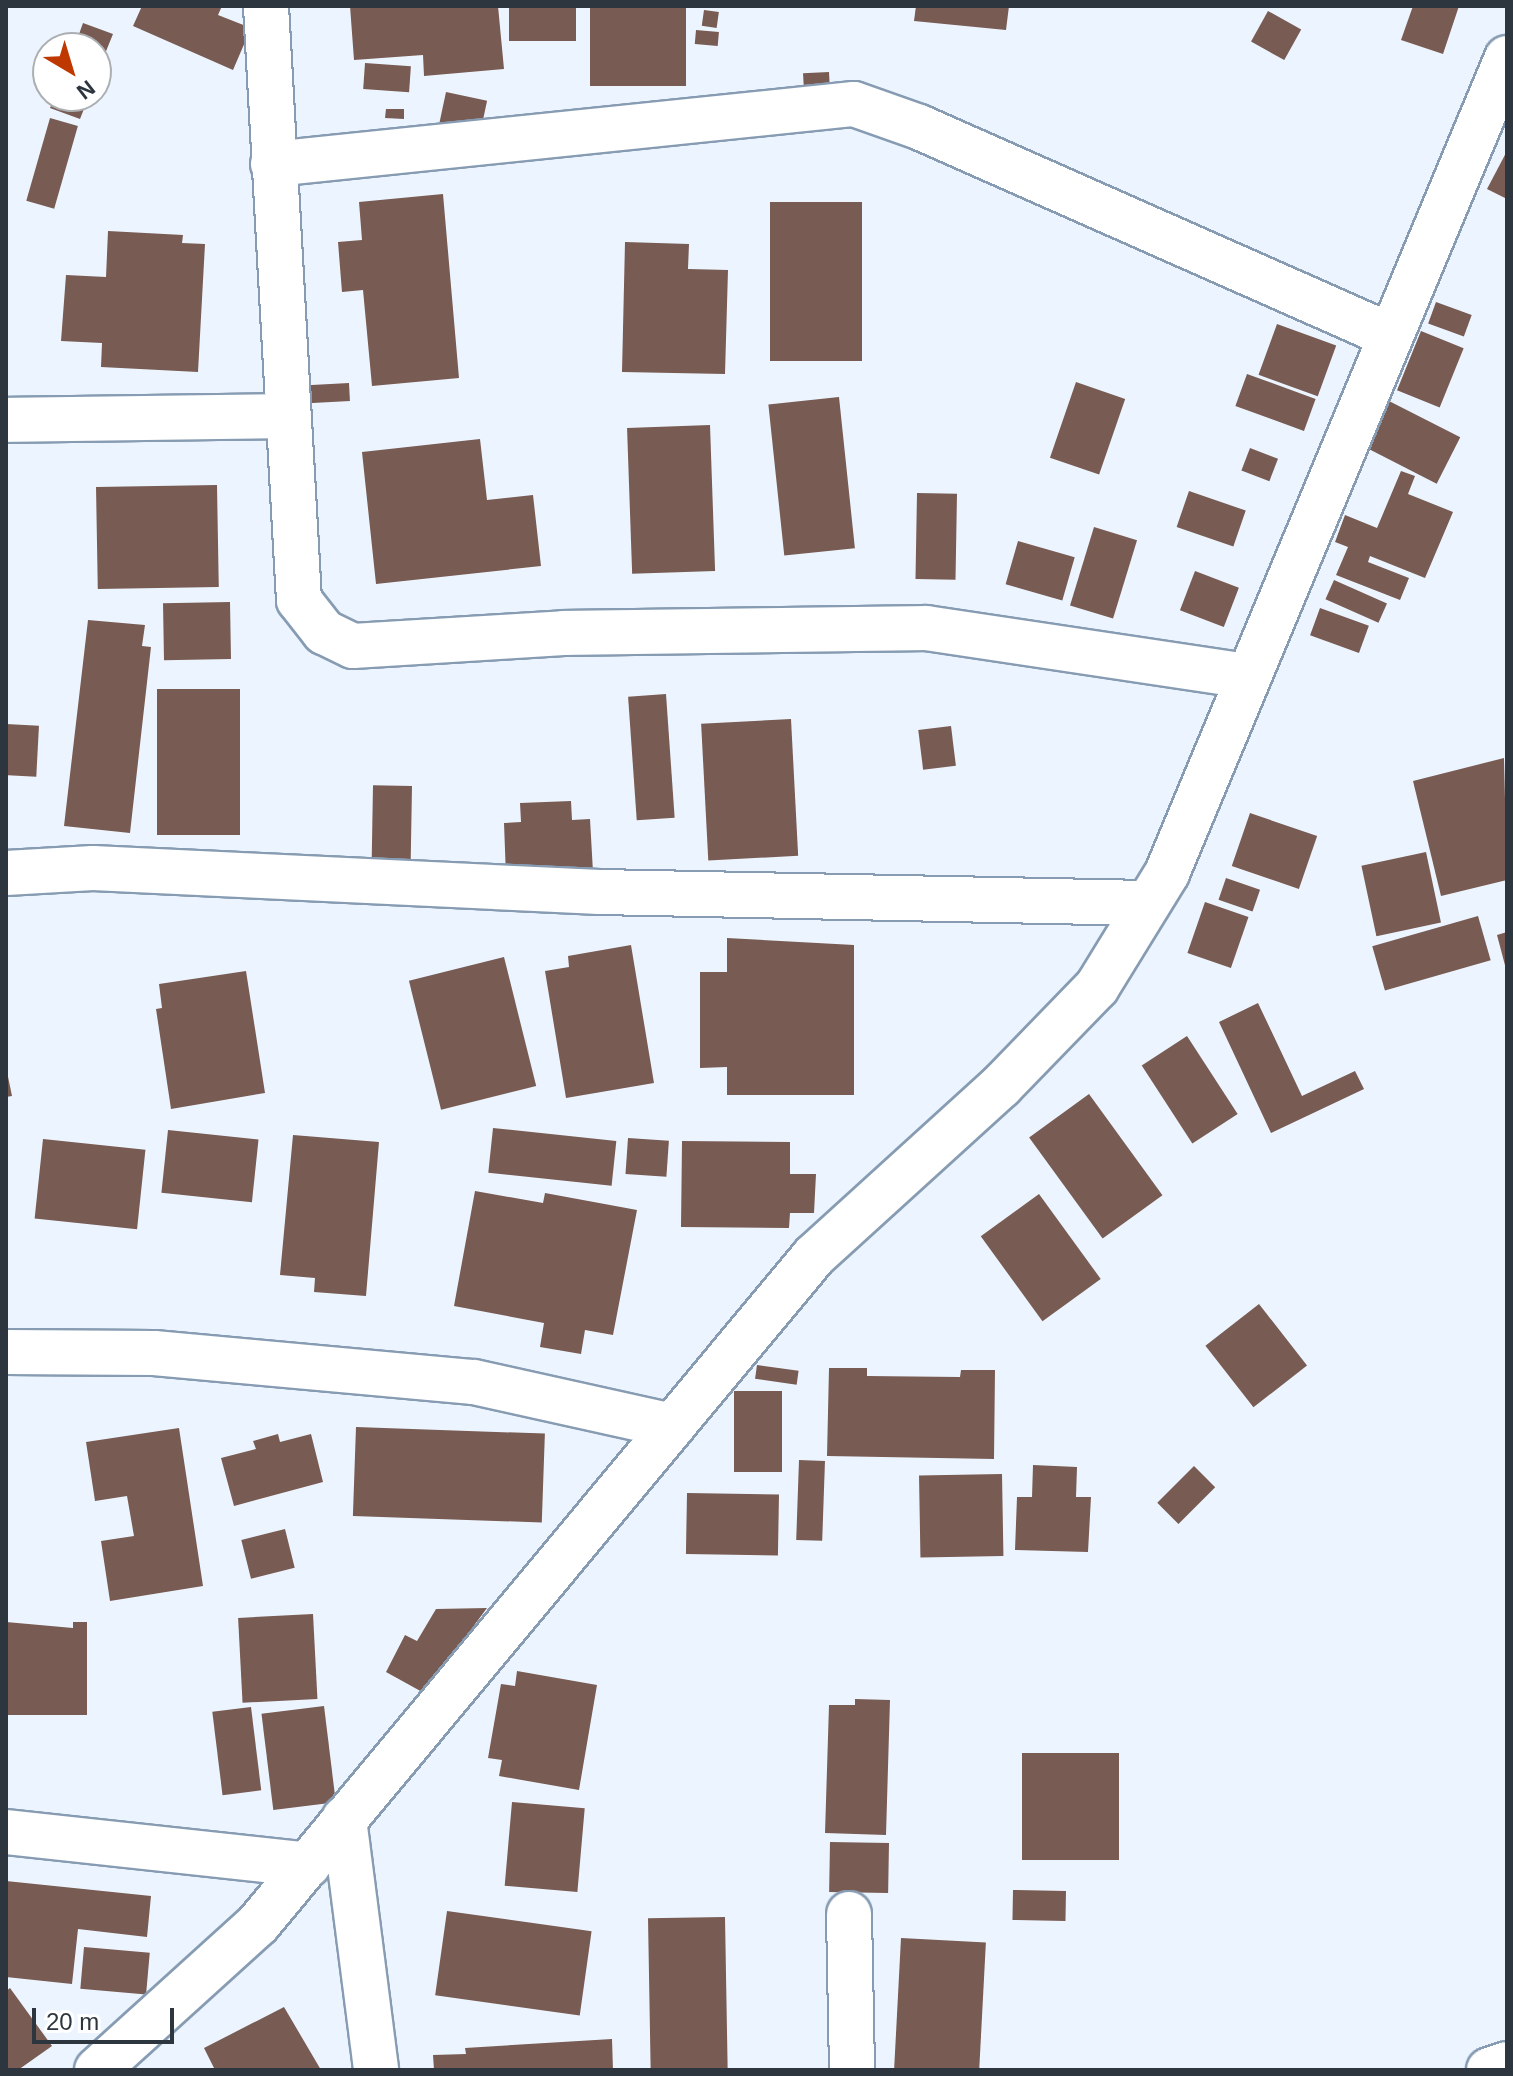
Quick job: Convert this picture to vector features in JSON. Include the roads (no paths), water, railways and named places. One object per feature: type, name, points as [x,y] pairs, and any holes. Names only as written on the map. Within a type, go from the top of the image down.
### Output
[{"type":"street","points":[[266,6],[299,600],[324,632],[353,646],[564,633],[926,628],[1248,676]]},
{"type":"street","points":[[97,2070],[258,1924],[814,1256],[1001,1086],[1097,987],[1167,873],[1507,58]]},
{"type":"street","points":[[273,164],[854,104],[919,127],[1391,336]]},
{"type":"street","points":[[6,420],[288,416]]},
{"type":"street","points":[[6,873],[93,868],[599,892],[1148,903]]},
{"type":"street","points":[[6,1352],[154,1353],[474,1382],[672,1426]]},
{"type":"street","points":[[344,1819],[376,2070]]},
{"type":"street","points":[[6,1832],[308,1865]]},
{"type":"street","points":[[849,1914],[852,2070]]},
{"type":"street","points":[[1489,2070],[1507,2064]]}]
